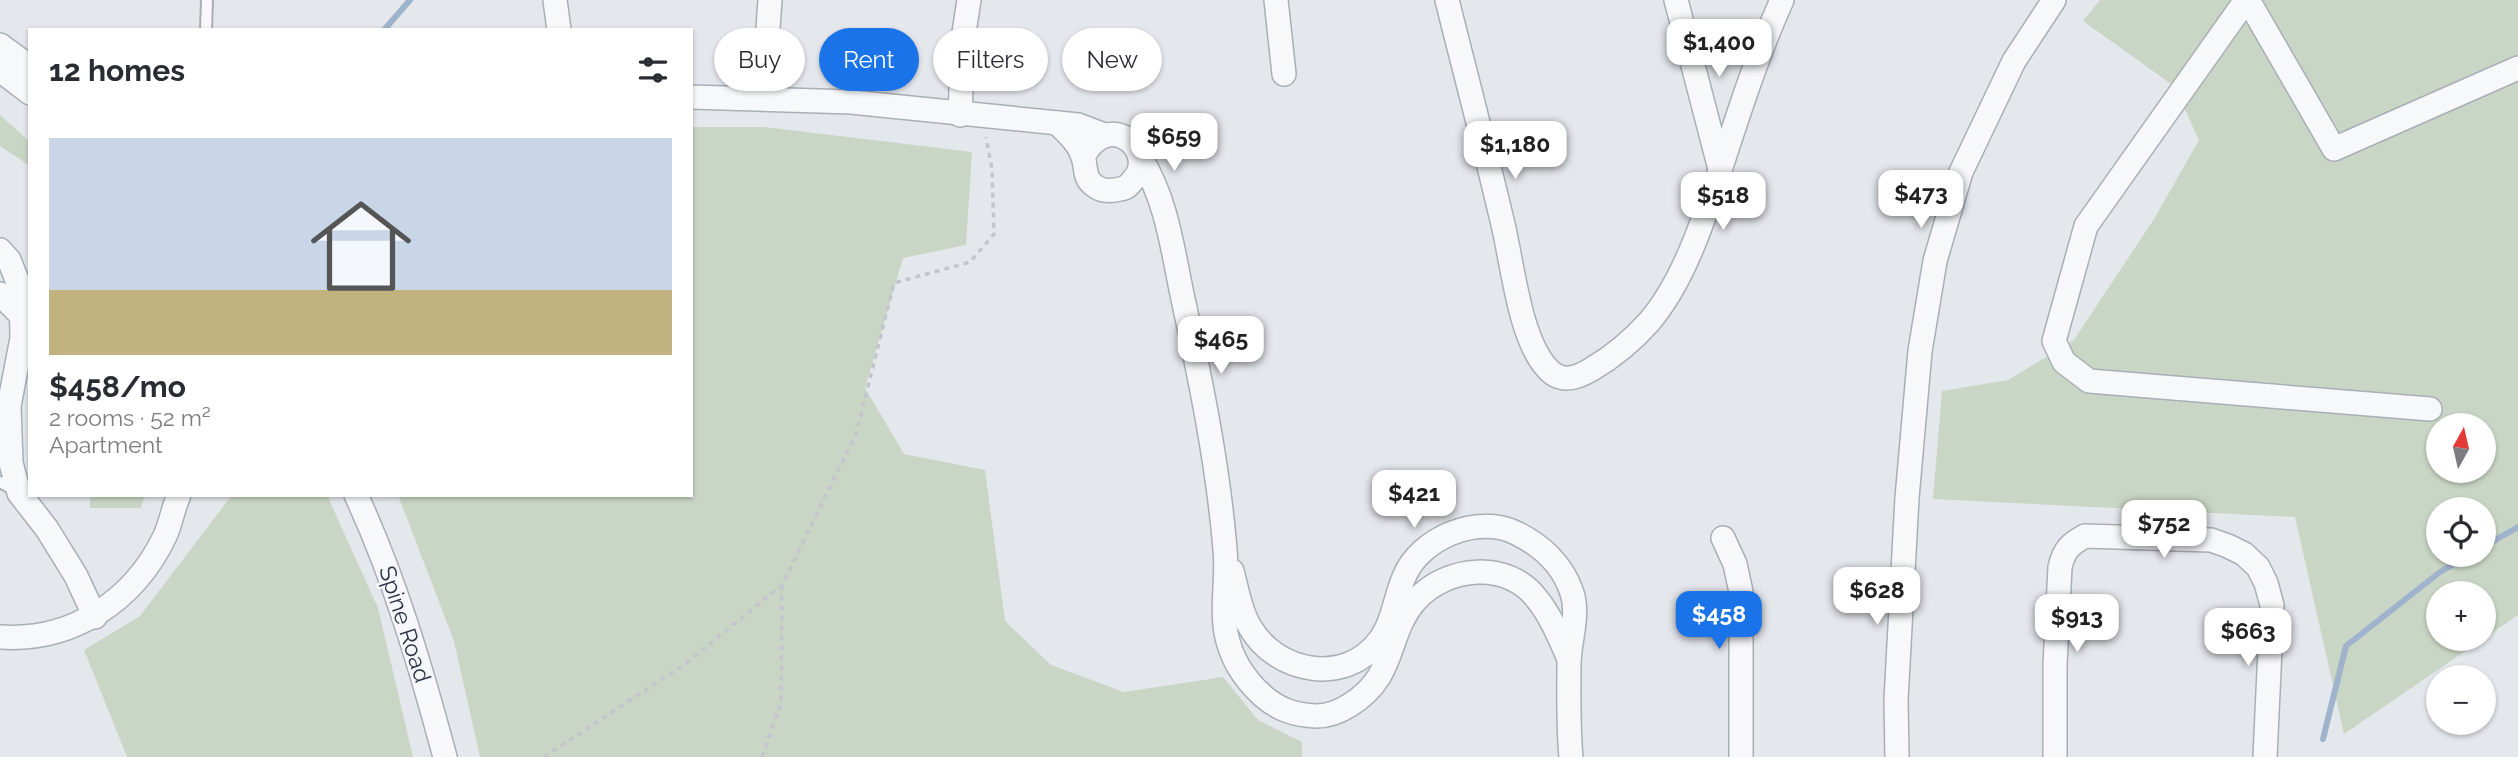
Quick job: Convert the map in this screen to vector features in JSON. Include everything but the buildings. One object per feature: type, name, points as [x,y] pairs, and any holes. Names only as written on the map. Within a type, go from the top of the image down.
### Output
[{"type":"street","points":[[555,0],[559,28]]},
{"type":"street","points":[[763,98],[770,0]]},
{"type":"street","points":[[969,0],[964,39],[971,116]]},
{"type":"street","points":[[1276,0],[1283,74]]},
{"type":"street","points":[[1447,0],[1502,219],[1525,326],[1545,366],[1565,380],[1579,377],[1618,353],[1651,320],[1681,272],[1703,223],[1761,48],[1782,0]]},
{"type":"street","points":[[1676,0],[1720,169]]},
{"type":"street","points":[[1897,757],[1896,700],[1907,498],[1920,351],[1935,261],[1961,172],[2014,61],[2054,0]]},
{"type":"street","points":[[2430,409],[2089,381],[2064,362],[2054,341],[2086,226],[2247,0],[2334,149],[2518,68]]},
{"type":"street","points":[[0,45],[28,66]]},
{"type":"street","points":[[0,70],[28,91]]},
{"type":"street","points":[[693,97],[850,102],[1078,125],[1104,135],[1116,134],[1128,139],[1136,147],[1152,176],[1163,209],[1214,459],[1226,552],[1226,633],[1233,656],[1245,678],[1283,710],[1302,715],[1328,716],[1367,694],[1377,682],[1400,627],[1416,600],[1438,583],[1453,576],[1474,572],[1497,573],[1519,581],[1537,597],[1569,659]]},
{"type":"street","points":[[1057,123],[1073,138],[1083,157],[1084,173],[1094,186],[1109,192],[1125,188],[1138,176],[1141,159]]},
{"type":"street","points":[[1083,157],[1091,143],[1104,135]]},
{"type":"street","points":[[1125,188],[1163,209]]},
{"type":"street","points":[[0,250],[18,277],[21,290],[22,338],[9,406],[10,487],[47,529],[76,576],[95,617]]},
{"type":"street","points":[[0,294],[20,314]]},
{"type":"street","points":[[0,637],[41,637],[68,629],[95,617],[122,596],[146,568],[165,535],[178,497]]},
{"type":"street","name":"Spine Road","points":[[357,497],[377,541],[402,611],[445,757]]},
{"type":"street","points":[[1226,552],[1250,628],[1283,660],[1300,668],[1324,670],[1344,666],[1360,658],[1379,641],[1390,620],[1405,575],[1420,553],[1443,536],[1468,528],[1489,527],[1511,530],[1530,540],[1550,556],[1565,577],[1573,595],[1574,614],[1569,659],[1571,757]]},
{"type":"street","points":[[2054,757],[2060,567],[2063,554],[2070,543],[2085,536],[2211,540],[2244,554],[2258,567],[2272,605],[2265,757]]},
{"type":"street","points":[[1723,538],[1735,564],[1741,592],[1741,757]]},
{"type":"lane","points":[[206,28],[207,0]]},
{"type":"path","points":[[544,757],[685,664],[782,585],[856,433],[894,283],[970,262],[994,234],[992,169],[971,116]]},
{"type":"path","points":[[762,757],[781,703],[782,585]]},
{"type":"green space","points":[[2100,0],[2518,0],[2518,615],[2496,630],[2496,581],[2426,581],[2426,651],[2465,651],[2445,665],[2426,665],[2426,678],[2344,734],[2295,517],[1933,499],[1942,391],[2008,380],[2074,340],[2154,219],[2199,140],[2174,86],[2083,21]]},
{"type":"green space","points":[[0,115],[28,140],[28,165],[0,146]]},
{"type":"green space","points":[[693,127],[765,127],[972,152],[966,245],[903,258],[865,388],[904,454],[985,470],[1005,621],[1051,665],[1124,692],[1223,677],[1258,720],[1302,742],[1302,757],[480,757],[454,641],[399,497],[693,497]]},
{"type":"green space","points":[[90,497],[144,497],[141,508],[90,508]]},
{"type":"green space","points":[[230,497],[328,497],[378,608],[413,757],[127,757],[84,650],[140,616]]},
{"type":"waterway","points":[[386,28],[410,0]]},
{"type":"waterway","points":[[2496,540],[2518,527]]},
{"type":"waterway","points":[[2323,739],[2346,646],[2449,567]]}]
